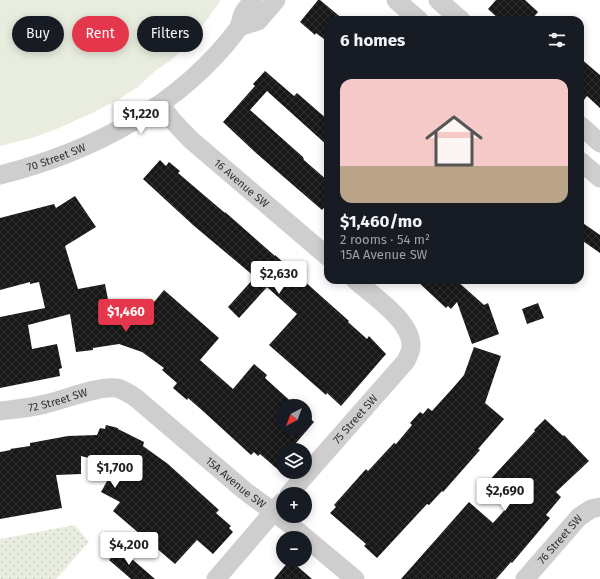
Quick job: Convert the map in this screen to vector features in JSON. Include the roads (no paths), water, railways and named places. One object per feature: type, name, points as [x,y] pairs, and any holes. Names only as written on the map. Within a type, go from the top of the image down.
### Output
[{"type":"street","name":"70 Street SW","points":[[0,176],[25,169],[86,146],[113,133],[160,104],[196,75],[225,45],[239,27],[244,13],[253,0]]},
{"type":"street","points":[[239,27],[258,21],[276,0]]},
{"type":"street","points":[[396,0],[414,16]]},
{"type":"street","points":[[438,0],[456,16]]},
{"type":"street","name":"16 Avenue SW","points":[[160,104],[172,120],[190,139],[324,254]]},
{"type":"street","points":[[584,129],[600,143]]},
{"type":"street","points":[[584,164],[600,178]]},
{"type":"street","name":"75 Street SW","points":[[295,487],[406,361],[410,353],[410,339],[404,324],[359,284]]},
{"type":"street","name":"72 Street SW","points":[[0,411],[44,405],[94,391],[116,388]]},
{"type":"street","name":"15A Avenue SW","points":[[116,388],[136,398],[245,491],[276,506]]},
{"type":"street","name":"76 Street SW","points":[[525,579],[579,517],[591,509],[600,508]]},
{"type":"street","points":[[216,579],[276,509]]},
{"type":"street","name":"15A Avenue SW","points":[[295,523],[355,579]]}]
